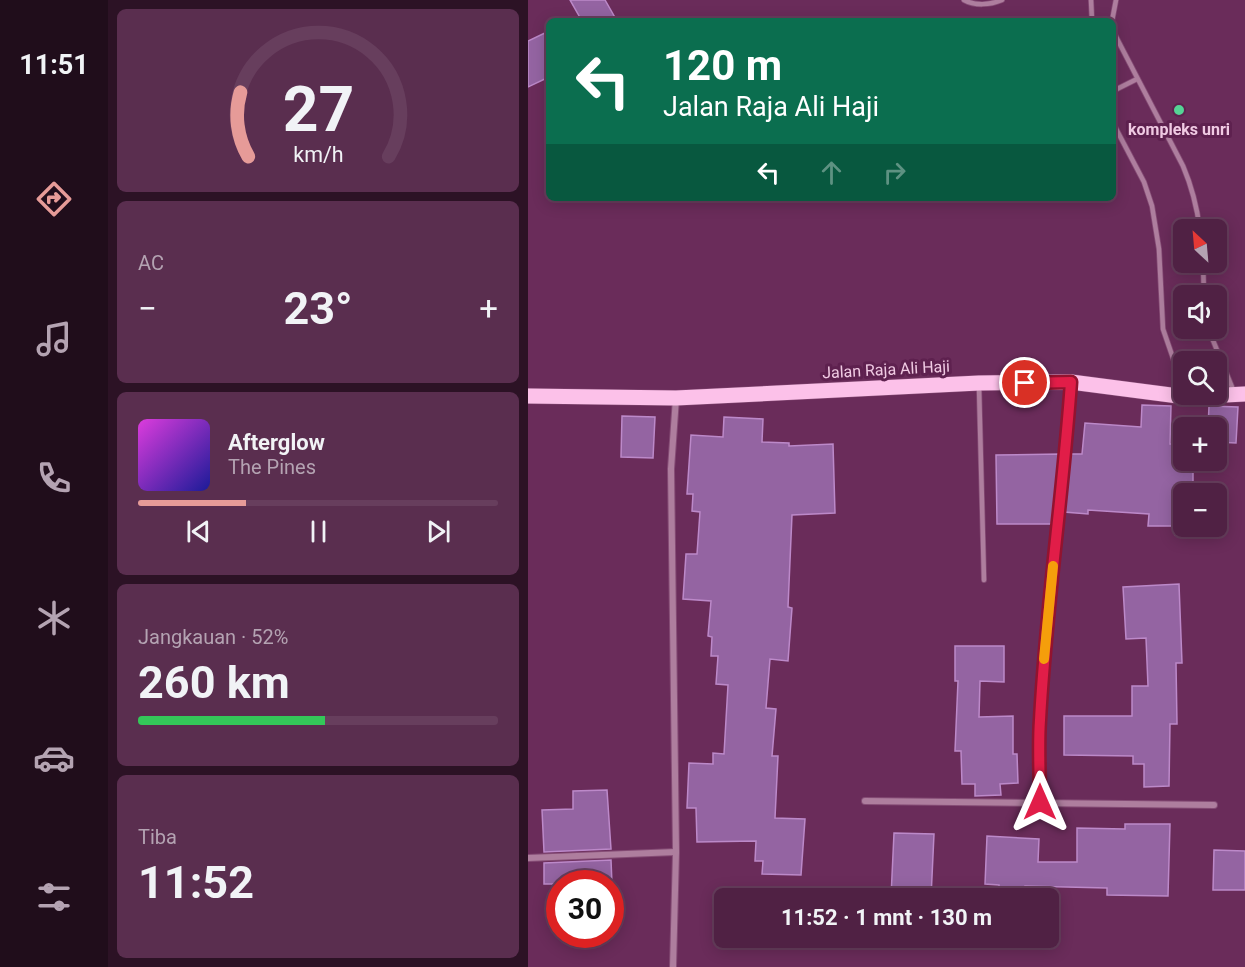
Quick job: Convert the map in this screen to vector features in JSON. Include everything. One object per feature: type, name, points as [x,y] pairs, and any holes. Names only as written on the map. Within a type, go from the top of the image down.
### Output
[{"type":"main road","name":"Jalan Raja Ali Haji","points":[[528,396],[676,398],[979,383],[1071,382],[1173,393]]},
{"type":"street","points":[[1040,802],[1039,723],[1045,644],[1065,469],[1071,382]]},
{"type":"street","points":[[673,967],[676,852],[671,469],[676,398]]},
{"type":"street","points":[[865,801],[1214,805]]},
{"type":"street","points":[[528,858],[676,852]]},
{"type":"lane","points":[[964,0],[971,4],[994,4],[1002,0]]},
{"type":"lane","points":[[1090,0],[1092,18]]},
{"type":"lane","points":[[1113,18],[1116,0]]},
{"type":"lane","points":[[1116,37],[1191,185],[1199,219]]},
{"type":"lane","points":[[1116,89],[1137,79]]},
{"type":"lane","points":[[1116,129],[1144,182],[1152,206],[1159,249],[1163,329],[1173,359]]},
{"type":"lane","points":[[1213,339],[1240,395]]},
{"type":"lane","points":[[979,383],[984,580]]},
{"type":"building","points":[[570,0],[605,0],[615,18],[580,18]]},
{"type":"building","points":[[546,32],[546,78],[528,87],[528,41]]},
{"type":"building","points":[[1142,405],[1171,406],[1170,444],[1173,444],[1173,471],[1193,471],[1193,483],[1173,483],[1173,526],[1148,526],[1149,514],[1088,510],[1088,514],[1064,512],[1070,454],[1082,454],[1085,423],[1141,427]]},
{"type":"building","points":[[1209,406],[1238,407],[1236,443],[1227,443],[1227,417],[1208,417]]},
{"type":"building","points":[[622,416],[655,417],[653,458],[621,457]]},
{"type":"building","points":[[724,417],[763,419],[762,442],[789,443],[789,446],[833,444],[835,513],[792,515],[788,607],[792,608],[788,661],[770,659],[766,708],[776,709],[772,756],[778,756],[775,818],[805,819],[801,875],[762,874],[763,861],[755,861],[756,841],[697,842],[696,808],[687,808],[689,763],[713,764],[713,753],[724,754],[728,685],[716,684],[718,656],[711,656],[712,637],[708,636],[711,601],[683,599],[686,554],[697,554],[700,512],[692,511],[693,494],[687,494],[691,435],[723,437]]},
{"type":"building","points":[[1060,454],[1052,524],[997,524],[996,455]]},
{"type":"building","points":[[1179,584],[1182,663],[1176,663],[1177,724],[1170,724],[1169,786],[1144,787],[1144,764],[1133,764],[1133,756],[1064,755],[1064,716],[1132,716],[1132,686],[1148,686],[1146,638],[1126,639],[1123,587]]},
{"type":"building","points":[[955,646],[1004,646],[1004,682],[980,681],[979,717],[1013,716],[1013,754],[1017,754],[1018,783],[1000,784],[1001,795],[975,796],[975,784],[962,784],[961,751],[955,751],[958,681],[955,681]]},
{"type":"building","points":[[607,790],[611,849],[544,852],[542,810],[573,809],[573,791]]},
{"type":"building","points":[[1125,824],[1170,824],[1168,896],[1107,895],[1107,888],[1025,886],[1025,888],[999,888],[999,885],[985,884],[987,836],[1039,839],[1038,862],[1077,862],[1077,828],[1125,829]]},
{"type":"building","points":[[894,833],[934,834],[931,888],[891,888]]},
{"type":"building","points":[[1214,850],[1245,851],[1245,890],[1213,890]]},
{"type":"building","points":[[611,860],[611,870],[546,870],[546,884],[544,884],[544,863]]},
{"type":"slow traffic","points":[[1044,659],[1053,566]]},
{"type":"place","name":"kompleks unri","points":[[1179,110]]},
{"type":"route","points":[[1025,383],[1071,382],[1065,469],[1048,609],[1039,723],[1040,802]]}]
